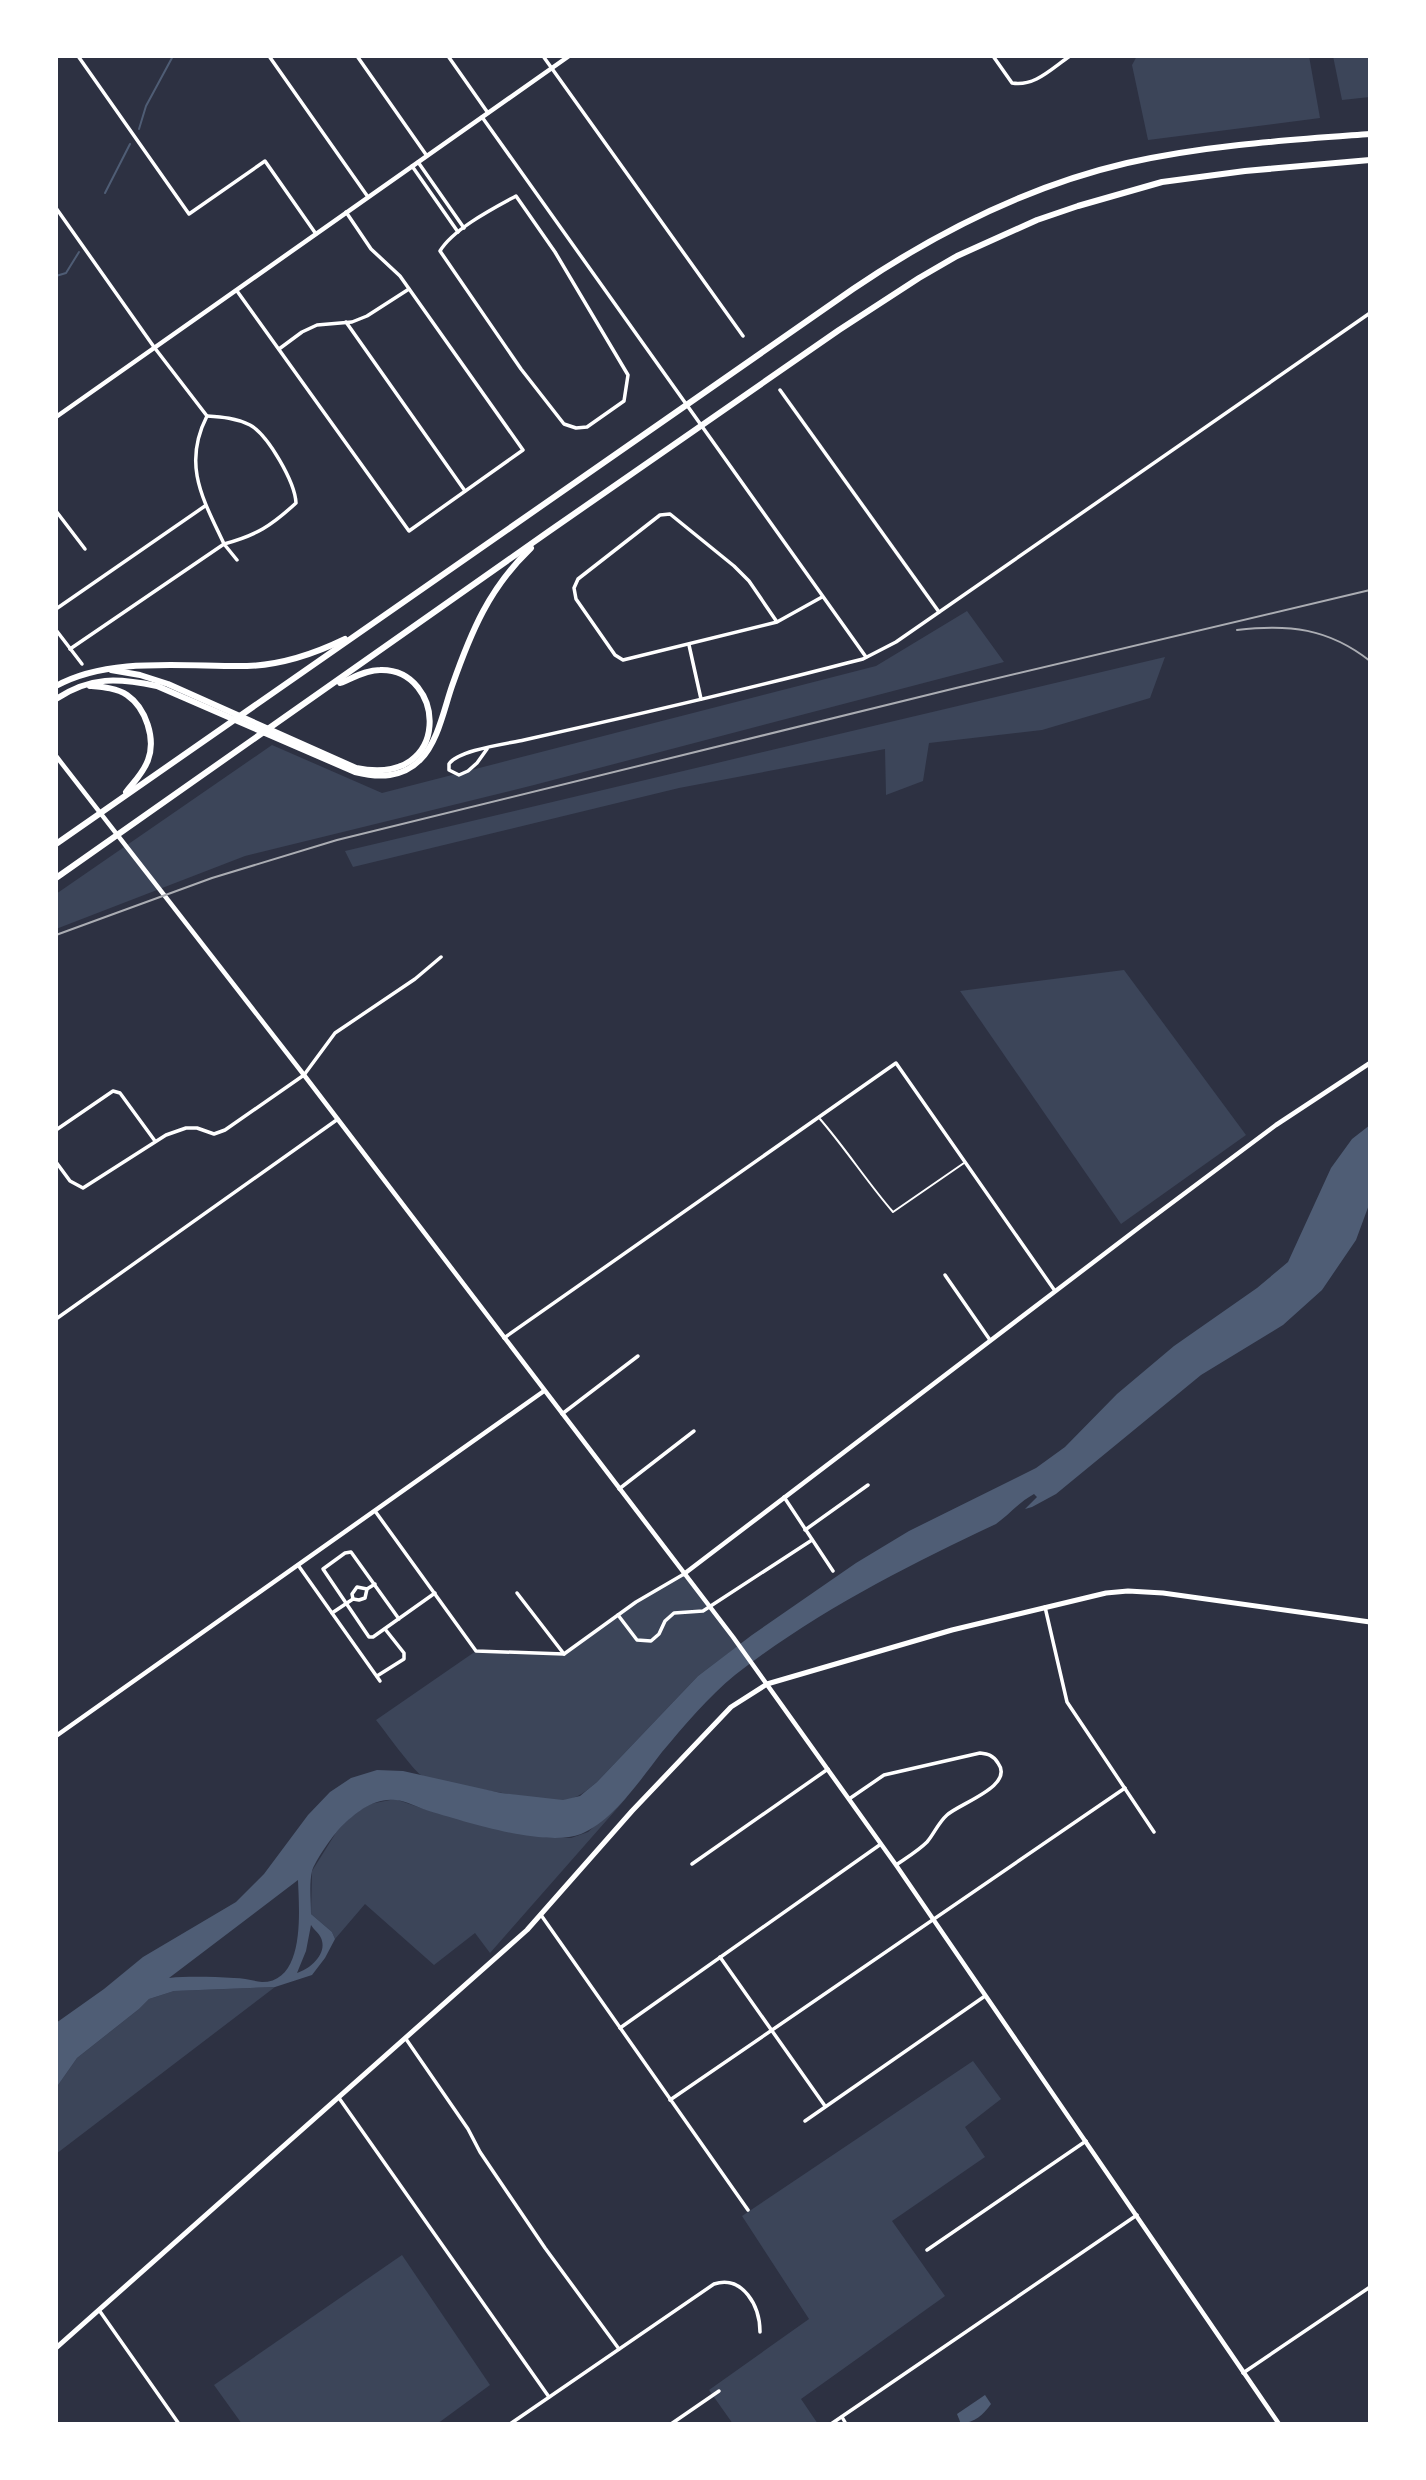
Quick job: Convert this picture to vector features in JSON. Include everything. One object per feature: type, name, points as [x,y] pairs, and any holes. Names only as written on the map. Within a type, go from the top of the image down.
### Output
[{"type":"highway","points":[[56,844],[853,289],[894,261],[949,230],[1043,189],[1126,163],[1195,150],[1370,134]]},
{"type":"highway","points":[[56,878],[548,532],[880,303],[957,256],[1078,206],[1162,182],[1232,172],[1370,160]]},
{"type":"highway","points":[[111,670],[168,684],[369,776],[388,776],[410,769],[428,752],[472,631],[491,594],[511,567],[548,532]]},
{"type":"highway","points":[[56,685],[83,674],[111,670],[162,665],[249,666],[278,663],[304,657],[359,632]]},
{"type":"highway","points":[[282,738],[356,768],[371,771],[395,769],[416,756],[425,743],[431,723],[425,700],[411,680],[395,672],[372,670],[330,687]]},
{"type":"highway","points":[[56,699],[105,679],[126,680],[157,686],[220,709]]},
{"type":"highway","points":[[85,685],[119,691],[129,696],[147,722],[151,751],[147,763],[120,799]]},
{"type":"main road","points":[[56,417],[569,56]]},
{"type":"main road","points":[[56,756],[338,1119],[733,1637],[896,1865],[1279,2424]]},
{"type":"main road","points":[[684,1574],[1276,1125],[1370,1063]]},
{"type":"main road","points":[[56,1736],[544,1391]]},
{"type":"main road","points":[[56,2348],[527,1930],[632,1811],[731,1707],[767,1684],[952,1630],[1105,1593],[1147,1591],[1370,1622]]},
{"type":"street","points":[[78,56],[189,214],[265,161],[316,234]]},
{"type":"street","points":[[269,56],[368,197]]},
{"type":"street","points":[[357,56],[427,156]]},
{"type":"street","points":[[448,56],[488,113]]},
{"type":"street","points":[[543,56],[743,336]]},
{"type":"street","points":[[993,56],[1012,83],[1023,85],[1070,56]]},
{"type":"street","points":[[482,117],[866,657]]},
{"type":"street","points":[[418,162],[464,228]]},
{"type":"street","points":[[412,166],[458,232]]},
{"type":"street","points":[[516,196],[555,253],[628,375],[624,401],[587,427],[576,428],[564,424],[521,369],[440,251],[445,243],[464,228],[516,196]]},
{"type":"street","points":[[56,208],[207,416],[232,418],[251,426],[261,435],[283,466],[296,494],[296,503],[280,518],[253,536],[224,544],[70,649]]},
{"type":"street","points":[[237,291],[409,531],[523,450],[400,276],[371,249],[346,212]]},
{"type":"street","points":[[279,349],[309,328],[325,323],[346,322],[373,313],[409,289]]},
{"type":"street","points":[[487,749],[468,771],[459,775],[449,770],[449,764],[454,758],[487,749],[866,657],[896,642],[1370,313]]},
{"type":"street","points":[[346,322],[466,491]]},
{"type":"street","points":[[780,390],[939,612]]},
{"type":"street","points":[[207,416],[194,454],[205,506],[224,544],[237,560]]},
{"type":"street","points":[[56,609],[205,506]]},
{"type":"street","points":[[56,510],[85,549]]},
{"type":"street","points":[[777,622],[749,581],[670,514],[660,515],[578,579],[574,588],[576,599],[615,655],[623,660],[777,622],[822,597]]},
{"type":"street","points":[[57,633],[82,664]]},
{"type":"street","points":[[689,645],[701,699]]},
{"type":"street","points":[[56,1162],[70,1181],[83,1188],[155,1141],[186,1128],[197,1128],[215,1134],[225,1130],[304,1075],[335,1033],[415,979],[441,957]]},
{"type":"street","points":[[504,1338],[896,1063],[1055,1291]]},
{"type":"street","points":[[56,1130],[113,1091],[120,1093],[155,1141]]},
{"type":"street","points":[[56,1319],[338,1119]]},
{"type":"street","points":[[945,1275],[990,1340]]},
{"type":"street","points":[[562,1414],[638,1356]]},
{"type":"street","points":[[619,1489],[694,1431]]},
{"type":"street","points":[[805,1530],[868,1485]]},
{"type":"street","points":[[784,1497],[833,1571]]},
{"type":"street","points":[[375,1511],[476,1651],[564,1654],[618,1615],[684,1574]]},
{"type":"street","points":[[618,1615],[637,1640],[651,1641],[674,1613],[699,1612],[709,1607],[812,1540]]},
{"type":"street","points":[[399,1619],[353,1554],[345,1553],[323,1569],[369,1637],[385,1629],[436,1593]]},
{"type":"street","points":[[298,1566],[380,1681]]},
{"type":"street","points":[[332,1613],[353,1599],[365,1598],[367,1590],[375,1584]]},
{"type":"street","points":[[353,1599],[352,1594],[357,1587],[367,1590]]},
{"type":"street","points":[[517,1594],[564,1654]]},
{"type":"street","points":[[1045,1607],[1067,1702],[1154,1832]]},
{"type":"street","points":[[377,1676],[404,1659],[404,1653],[385,1629]]},
{"type":"street","points":[[849,1799],[884,1775],[980,1753],[996,1759],[1002,1769],[1002,1777],[996,1785],[949,1812],[927,1841],[896,1865]]},
{"type":"street","points":[[692,1864],[828,1769]]},
{"type":"street","points":[[670,2100],[1125,1788]]},
{"type":"street","points":[[620,2028],[880,1844]]},
{"type":"street","points":[[541,1915],[748,2210]]},
{"type":"street","points":[[720,1957],[825,2106]]},
{"type":"street","points":[[805,2121],[985,1996]]},
{"type":"street","points":[[406,2039],[545,2248],[619,2349]]},
{"type":"street","points":[[339,2098],[549,2397]]},
{"type":"street","points":[[927,2250],[1086,2141]]},
{"type":"street","points":[[831,2424],[1138,2215]]},
{"type":"street","points":[[510,2424],[714,2284],[733,2282],[748,2296],[760,2320],[760,2332]]},
{"type":"street","points":[[1243,2373],[1370,2287]]},
{"type":"street","points":[[99,2310],[178,2424]]},
{"type":"street","points":[[671,2424],[719,2391]]},
{"type":"street","points":[[842,2417],[846,2424]]},
{"type":"lane","points":[[818,1117],[893,1212],[965,1163]]},
{"type":"shaded area","points":[[1137,56],[1309,56],[1320,118],[1148,140],[1132,65]]},
{"type":"shaded area","points":[[1333,56],[1370,56],[1370,97],[1342,100]]},
{"type":"shaded area","points":[[967,611],[1004,662],[534,785],[245,856],[56,929],[56,894],[272,745],[382,793],[876,666]]},
{"type":"shaded area","points":[[1165,657],[1150,698],[1042,730],[929,743],[923,781],[886,795],[885,749],[679,788],[353,867],[345,851]]},
{"type":"shaded area","points":[[1124,970],[1246,1135],[1121,1224],[960,991]]},
{"type":"shaded area","points":[[1370,1125],[1370,1202],[1356,1240],[1322,1290],[1283,1325],[1201,1375],[1056,1494],[1025,1509],[1037,1497],[1034,1494],[996,1524],[861,1592],[765,1653],[735,1675],[706,1702],[615,1809],[604,1820],[581,1834],[547,1838],[504,1831],[396,1800],[380,1801],[366,1807],[352,1816],[338,1831],[312,1871],[311,1914],[332,1932],[335,1939],[312,1975],[275,1987],[174,1991],[149,1999],[77,2058],[56,2088],[56,2023],[143,1957],[236,1902],[264,1874],[308,1815],[330,1792],[351,1778],[377,1770],[403,1771],[501,1793],[563,1800],[580,1796],[597,1782],[698,1676],[752,1635],[856,1563],[909,1531],[1036,1468],[1065,1447],[1117,1394],[1174,1346],[1257,1288],[1288,1262],[1331,1168],[1352,1139]],"holes":[[[298,1880],[297,1942],[286,1970],[276,1979],[262,1982],[238,1978],[169,1978]],[[311,1925],[321,1938],[322,1950],[312,1964],[297,1973],[306,1951]]]},
{"type":"shaded area","points":[[684,1574],[738,1646],[698,1676],[597,1782],[579,1796],[565,1800],[538,1798],[468,1787],[421,1775],[376,1720],[476,1651],[564,1654],[636,1602]]},
{"type":"shaded area","points":[[628,1796],[490,1953],[475,1933],[434,1965],[365,1904],[335,1939],[332,1932],[311,1914],[312,1871],[337,1831],[355,1813],[370,1804],[395,1799],[424,1809],[547,1838],[571,1838],[588,1832]]},
{"type":"shaded area","points":[[275,1987],[56,2154],[56,2088],[77,2058],[149,1999],[174,1991]]},
{"type":"shaded area","points":[[973,2061],[1001,2099],[965,2127],[985,2157],[892,2221],[945,2296],[801,2399],[818,2424],[733,2424],[709,2390],[809,2319],[742,2216]]},
{"type":"shaded area","points":[[402,2255],[490,2385],[437,2424],[242,2424],[214,2385]]},
{"type":"shaded area","points":[[985,2395],[991,2404],[988,2408],[975,2420],[961,2424],[957,2414]]},
{"type":"waterway","points":[[139,129],[146,106],[173,56]]},
{"type":"waterway","points":[[105,193],[130,144]]},
{"type":"waterway","points":[[56,276],[66,273],[79,252]]},
{"type":"railway","points":[[56,935],[212,878],[337,840],[956,688],[1370,590]]},
{"type":"railway","points":[[1237,630],[1291,628],[1307,631],[1339,641],[1370,661]]}]
